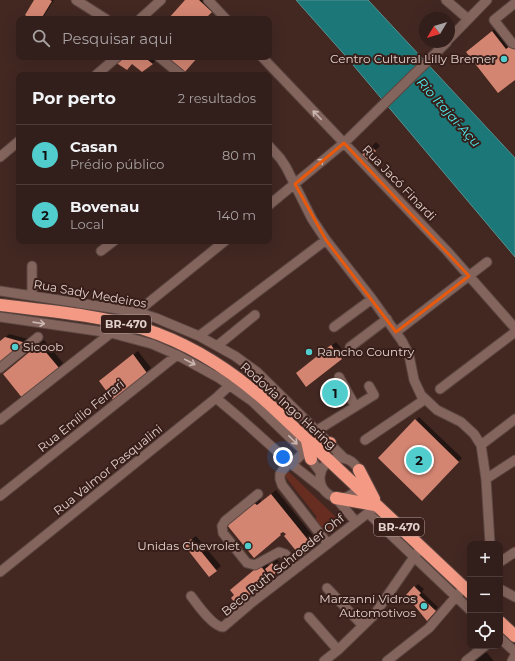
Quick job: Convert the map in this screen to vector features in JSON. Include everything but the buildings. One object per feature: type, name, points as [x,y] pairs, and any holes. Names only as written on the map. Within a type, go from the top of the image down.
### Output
[{"type":"highway","name":"Rodovia Ingo Hering","points":[[0,305],[111,321],[144,329],[179,343],[212,360],[268,403],[308,448],[328,460],[358,488],[372,509],[463,592]]},
{"type":"highway","points":[[308,448],[330,444]]},
{"type":"highway","points":[[359,470],[372,509]]},
{"type":"highway","points":[[336,498],[372,509]]},
{"type":"street","points":[[76,0],[101,16]]},
{"type":"street","points":[[143,16],[161,0]]},
{"type":"street","points":[[208,0],[223,16]]},
{"type":"street","points":[[446,0],[468,19]]},
{"type":"street","points":[[455,33],[486,0]]},
{"type":"street","points":[[515,3],[494,20],[512,43],[515,44]]},
{"type":"street","points":[[272,203],[344,143],[441,48]]},
{"type":"street","points":[[99,72],[113,60]]},
{"type":"street","points":[[163,60],[177,72]]},
{"type":"street","name":"Rua Jacó Finardi","points":[[265,60],[469,276],[515,328]]},
{"type":"street","points":[[0,157],[16,144]]},
{"type":"street","points":[[272,149],[280,158],[295,184],[309,214],[326,240],[396,332],[409,355],[416,387],[424,400],[437,410],[462,422],[474,434],[481,444],[486,479],[490,541]]},
{"type":"street","points":[[199,336],[326,240]]},
{"type":"street","points":[[101,251],[110,244]]},
{"type":"street","points":[[137,312],[221,244]]},
{"type":"street","points":[[396,332],[487,262]]},
{"type":"street","points":[[32,266],[32,296]]},
{"type":"street","name":"Rua Sady Medeiros","points":[[0,291],[137,312],[156,318],[199,336],[235,356],[257,372],[344,458],[353,462],[359,470]]},
{"type":"street","points":[[334,327],[372,299]]},
{"type":"street","points":[[217,346],[255,315]]},
{"type":"street","points":[[0,317],[111,333],[152,344],[177,355],[230,385],[258,406],[308,448],[320,473],[322,488]]},
{"type":"street","points":[[350,347],[387,319]]},
{"type":"street","points":[[440,389],[515,332]]},
{"type":"street","points":[[0,420],[111,333]]},
{"type":"street","points":[[0,368],[38,337]]},
{"type":"street","name":"Rua Emílio Ferrari","points":[[0,496],[177,355]]},
{"type":"street","points":[[339,377],[355,406]]},
{"type":"street","name":"Rua Valmor Pasqualini","points":[[0,572],[216,398],[230,385]]},
{"type":"street","points":[[316,431],[374,395],[369,386]]},
{"type":"street","points":[[216,398],[289,462],[328,494],[336,498],[356,522]]},
{"type":"street","points":[[365,440],[424,400]]},
{"type":"street","points":[[481,444],[515,419]]},
{"type":"street","points":[[308,448],[297,459],[289,462],[280,474],[280,479],[282,485],[328,544]]},
{"type":"street","points":[[320,473],[328,460],[336,457],[344,458]]},
{"type":"street","points":[[486,479],[515,460]]},
{"type":"street","points":[[336,498],[344,498],[352,494],[358,488],[360,479],[359,470]]},
{"type":"street","points":[[258,494],[225,521],[222,526],[223,533],[247,563],[255,565],[279,552],[285,554],[298,567]]},
{"type":"street","name":"Beco Ruth Schroeder Ohf","points":[[191,596],[214,624],[223,628],[372,509]]},
{"type":"street","points":[[324,661],[338,650],[374,615],[418,552]]},
{"type":"street","points":[[503,560],[515,552]]},
{"type":"street","points":[[327,588],[363,626]]},
{"type":"street","points":[[503,591],[515,597]]},
{"type":"street","points":[[387,661],[429,628],[463,592],[467,602]]},
{"type":"street","points":[[309,617],[338,650]]},
{"type":"street","points":[[506,630],[515,654],[512,661]]},
{"type":"street","points":[[466,661],[481,649]]},
{"type":"highlighted area","points":[[344,143],[469,276],[396,332],[326,240],[295,184]]},
{"type":"shaded area","points":[[287,470],[343,524],[325,537],[313,521],[317,517],[284,475]]},
{"type":"water","name":"Rio Itajaí-Açu","points":[[296,0],[368,0],[515,158],[515,257],[343,53]]},
{"type":"place","name":"Centro Cultural Lilly Bremer","points":[[504,59]]},
{"type":"place","name":"Sicoob","points":[[15,347]]},
{"type":"place","name":"Rancho Country","points":[[309,352]]},
{"type":"place","name":"Casan","points":[[335,393]]},
{"type":"place","name":"Bovenau","points":[[419,460]]},
{"type":"place","name":"Unidas Chevrolet","points":[[248,546]]},
{"type":"place","name":"Marzanni Vidros Automotivos","points":[[424,606]]}]
